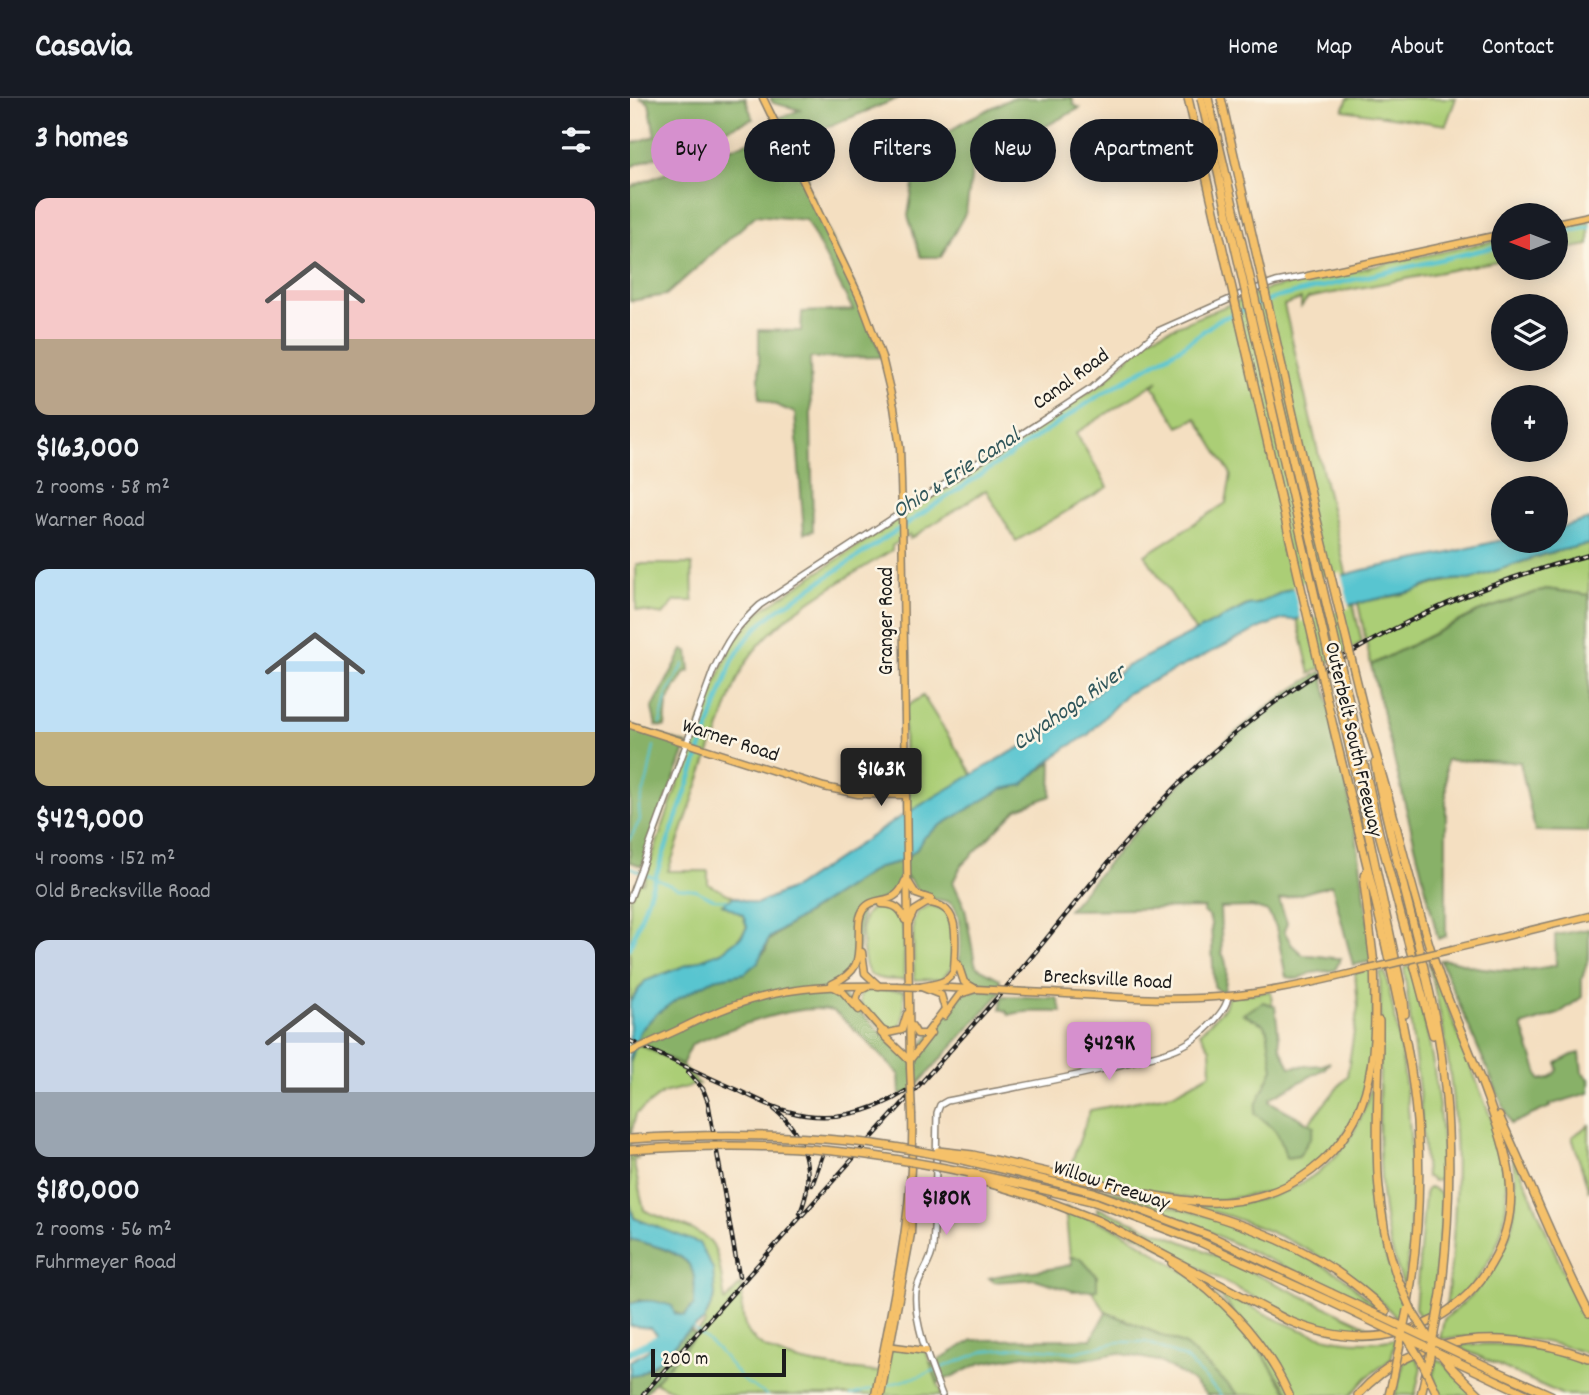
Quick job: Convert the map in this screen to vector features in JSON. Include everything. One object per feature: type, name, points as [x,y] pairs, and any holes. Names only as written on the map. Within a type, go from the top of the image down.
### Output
[{"type":"highway","name":"Outerbelt South Freeway","points":[[1188,98],[1406,1038],[1417,1122],[1419,1184],[1416,1247],[1407,1310],[1389,1395]]},
{"type":"highway","points":[[1201,98],[1359,789],[1404,1000],[1406,1038]]},
{"type":"highway","points":[[1208,98],[1379,834],[1431,1024],[1448,1118]]},
{"type":"highway","name":"Outerbelt South Freeway","points":[[1221,98],[1435,1018],[1448,1118],[1450,1182],[1441,1294],[1421,1395]]},
{"type":"highway","points":[[1382,783],[1432,953],[1481,1077],[1589,1313]]},
{"type":"highway","points":[[1367,866],[1364,883],[1378,996],[1377,1181],[1384,1232],[1397,1277],[1423,1330],[1453,1369],[1480,1395]]},
{"type":"highway","points":[[1118,1189],[1196,1201],[1241,1200],[1277,1191],[1317,1167],[1345,1137],[1363,1101],[1373,1050],[1374,961]]},
{"type":"highway","points":[[875,1156],[1007,1188],[1099,1221],[1287,1320],[1319,1332],[1345,1337],[1383,1336],[1427,1322],[1456,1305],[1486,1273],[1504,1239],[1512,1197],[1509,1164],[1481,1077]]},
{"type":"highway","name":"Willow Freeway","points":[[630,1139],[683,1135],[762,1136],[850,1141],[934,1154],[1093,1192],[1210,1236],[1330,1297]]},
{"type":"highway","points":[[850,1141],[973,1155],[1091,1181],[1227,1220],[1297,1248],[1344,1275],[1386,1312],[1414,1348],[1437,1394]]},
{"type":"highway","name":"Willow Freeway","points":[[630,1150],[768,1147],[835,1151],[1006,1180],[1095,1202],[1200,1241],[1330,1297],[1499,1376],[1550,1395]]},
{"type":"highway","points":[[1142,1243],[1205,1286],[1239,1318],[1270,1360],[1289,1395]]},
{"type":"highway","points":[[1358,1395],[1374,1378],[1399,1360],[1424,1349],[1451,1342],[1525,1342],[1589,1358]]},
{"type":"highway","name":"Willow Freeway","points":[[1499,1376],[1528,1395]]},
{"type":"main road","name":"Granger Road","points":[[763,98],[860,298],[882,357],[898,435],[902,517],[912,1172],[908,1233],[881,1395]]},
{"type":"main road","points":[[1568,220],[1589,216]]},
{"type":"main road","name":"Canal Road","points":[[1308,276],[1491,237]]},
{"type":"main road","name":"Warner Road","points":[[630,725],[824,787],[858,794],[905,795]]},
{"type":"main road","points":[[830,985],[846,978],[857,964],[859,918],[864,908],[872,903],[894,898],[900,892],[906,876]]},
{"type":"main road","points":[[906,876],[919,896],[944,902],[954,911],[957,921],[959,972],[964,982],[976,989]]},
{"type":"main road","points":[[907,926],[914,911],[927,903],[942,905],[952,914],[955,956],[952,975],[941,983],[920,987]]},
{"type":"main road","points":[[879,986],[865,973],[863,967],[864,915],[878,904],[890,904],[901,910],[907,926]]},
{"type":"main road","name":"Brecksville Road","points":[[630,1052],[739,1002],[790,990],[830,985],[976,989],[1163,999],[1228,996],[1281,989],[1589,916]]},
{"type":"main road","points":[[830,985],[842,991],[910,1065],[960,994],[976,989]]},
{"type":"main road","points":[[879,986],[861,988],[856,1000],[882,1030],[888,1033],[902,1030],[909,1007]]},
{"type":"main road","points":[[909,1007],[913,1030],[921,1035],[928,1032],[944,1012],[945,1003],[941,995],[920,987]]},
{"type":"main road","points":[[888,1346],[926,1351]]},
{"type":"main road","name":"Granger Road","points":[[875,1395],[883,1371]]},
{"type":"street","name":"Canal Road","points":[[630,900],[689,745],[713,671],[728,639],[744,620],[761,605],[902,517],[1092,388],[1158,331],[1246,292],[1276,282],[1308,276]]},
{"type":"street","points":[[942,1395],[926,1351],[916,1293],[919,1280],[933,1252],[937,1114],[940,1105],[959,1098],[1107,1069],[1174,1050],[1194,1039],[1210,1024],[1226,1007],[1228,996]]},
{"type":"green space","points":[[640,98],[745,98],[753,119],[744,119],[744,123],[730,128],[730,119],[652,119],[649,103]]},
{"type":"green space","points":[[770,98],[899,98],[835,124],[835,119],[777,119],[800,110],[773,103]]},
{"type":"green space","points":[[1012,98],[1072,98],[1074,105],[1080,108],[1056,121],[970,119],[970,182],[966,212],[941,257],[921,257],[908,216],[913,182],[956,182],[956,127],[966,120]]},
{"type":"green space","points":[[1348,98],[1456,98],[1446,125],[1343,110]]},
{"type":"green space","points":[[651,137],[651,159],[630,167],[630,144]]},
{"type":"green space","points":[[744,143],[744,182],[807,182],[860,298],[882,357],[810,358],[813,531],[804,533],[795,413],[759,398],[759,330],[801,331],[802,312],[853,310],[806,220],[756,215],[666,295],[630,301],[630,187],[651,179],[651,182],[730,182],[730,149]]},
{"type":"green space","points":[[1589,221],[1589,245],[1568,249],[1568,225]]},
{"type":"green space","points":[[1491,242],[1491,262],[1308,298],[1301,307],[1301,299],[1284,305],[1362,642],[1310,674],[1290,589],[1257,604],[1247,605],[1196,632],[1145,555],[1226,503],[1231,474],[1196,418],[1179,427],[1153,386],[1158,381],[1076,433],[1108,487],[1016,541],[986,490],[910,539],[910,534],[892,546],[892,550],[810,601],[772,631],[756,648],[735,684],[668,871],[708,871],[708,884],[734,897],[723,904],[743,915],[747,927],[728,948],[715,955],[644,982],[630,1002],[630,899],[637,881],[643,883],[692,743],[731,645],[760,611],[1104,382],[1148,338],[1267,289]]},
{"type":"green space","points":[[1589,544],[1589,595],[1546,589],[1478,612],[1371,665],[1358,603],[1400,595],[1448,581],[1469,580],[1545,554],[1568,553],[1568,549]]},
{"type":"green space","points":[[636,564],[692,564],[693,601],[675,601],[663,615],[636,610]]},
{"type":"green space","points":[[1546,589],[1589,595],[1589,832],[1535,831],[1520,762],[1446,760],[1446,936],[1438,939],[1371,665],[1478,612]]},
{"type":"green space","points":[[683,650],[688,651],[690,671],[684,673],[667,704],[665,727],[656,726],[652,709]]},
{"type":"green space","points":[[1322,671],[1355,826],[1374,961],[1353,965],[1332,885],[1279,900],[1287,923],[1284,931],[1292,945],[1303,955],[1341,958],[1335,970],[1311,973],[1298,979],[1286,977],[1276,927],[1268,912],[1252,907],[1220,908],[1222,953],[1227,972],[1224,991],[1220,992],[1214,986],[1211,924],[1209,916],[1203,912],[1204,908],[1068,910],[1125,843],[1185,779],[1250,721]]},
{"type":"green space","points":[[923,696],[973,775],[905,814],[904,708]]},
{"type":"green space","points":[[630,725],[687,744],[642,866],[630,862]]},
{"type":"green space","points":[[1052,762],[1051,796],[1017,809],[961,866],[953,882],[965,908],[975,963],[977,967],[1000,979],[1000,985],[976,983],[966,978],[959,967],[959,923],[954,907],[944,900],[923,898],[907,877],[900,892],[871,903],[861,913],[858,957],[835,988],[910,1061],[960,994],[976,989],[1002,991],[911,1092],[900,1094],[899,1074],[855,1029],[832,1011],[801,1010],[723,1032],[692,1044],[682,1065],[636,1043],[640,1031],[655,1015],[677,999],[714,979],[745,973],[766,950],[768,941],[786,927],[879,867],[899,862],[917,849],[923,838],[941,825],[1002,789],[1023,785]]},
{"type":"green space","points":[[878,905],[896,909],[900,916],[904,934],[904,980],[875,977],[868,971],[863,947],[863,921],[867,913]]},
{"type":"green space","points":[[930,905],[946,910],[952,926],[952,967],[942,979],[914,980],[913,922],[918,911]]},
{"type":"green space","points":[[1589,929],[1589,956],[1582,979],[1582,997],[1558,1014],[1522,1026],[1540,1080],[1548,1078],[1558,1070],[1557,1063],[1580,1053],[1582,1072],[1589,1079],[1589,1093],[1549,1105],[1550,1107],[1511,1124],[1440,960],[1502,970],[1547,967],[1556,965],[1555,935]]},
{"type":"green space","points":[[1428,962],[1496,1131],[1506,1186],[1504,1222],[1491,1256],[1470,1288],[1457,1301],[1446,1307],[1454,1219],[1455,1134],[1447,1049]]},
{"type":"green space","points":[[1410,966],[1430,1043],[1441,1122],[1444,1175],[1433,1181],[1426,1176],[1420,1098],[1404,968]]},
{"type":"green space","points":[[1375,967],[1373,1050],[1363,1101],[1336,1149],[1277,1191],[1207,1202],[1067,1176],[1090,1110],[1173,1094],[1211,1073],[1210,1049],[1200,1033],[1225,1007],[1228,996],[1271,991],[1276,1069],[1270,1102],[1309,1123],[1347,1076],[1358,1007],[1355,973]]},
{"type":"green space","points":[[1385,972],[1400,1049],[1410,1129],[1411,1209],[1404,1287],[1387,1233],[1380,1163],[1380,973]]},
{"type":"green space","points":[[868,989],[904,991],[903,1018],[897,1029],[892,1031],[882,1027],[860,1004],[860,994]]},
{"type":"green space","points":[[1002,996],[1057,998],[1062,1012],[1009,1015],[1000,1009]]},
{"type":"green space","points":[[1263,1002],[1275,1006],[1280,1047],[1290,1067],[1323,1065],[1330,1062],[1324,1069],[1270,1098],[1270,1102],[1314,1126],[1311,1137],[1299,1156],[1286,1158],[1276,1132],[1255,1114],[1256,1105],[1273,1069],[1267,1030],[1263,1024],[1243,1014]]},
{"type":"green space","points":[[636,1043],[682,1065],[699,1084],[663,1093],[636,1114],[630,1138],[630,1063]]},
{"type":"green space","points":[[1371,1087],[1375,1090],[1374,1190],[1384,1251],[1403,1300],[1399,1320],[1364,1287],[1304,1248],[1260,1228],[1191,1205],[1252,1201],[1280,1193],[1305,1181],[1327,1165],[1346,1144],[1360,1118]]},
{"type":"green space","points":[[1589,1125],[1589,1192],[1572,1137]]},
{"type":"green space","points":[[630,1140],[631,1150],[638,1159],[633,1160],[644,1210],[701,1234],[713,1245],[718,1258],[725,1301],[742,1283],[744,1322],[751,1336],[764,1347],[802,1362],[879,1372],[891,1346],[926,1351],[942,1395],[683,1395],[654,1382],[706,1323],[704,1321],[715,1296],[659,1228],[634,1218],[630,1203]]},
{"type":"green space","points":[[1514,1155],[1567,1280],[1589,1318],[1589,1354],[1552,1343],[1516,1338],[1440,1339],[1444,1319],[1480,1286],[1504,1248],[1515,1205]]},
{"type":"green space","points":[[1092,1186],[1219,1219],[1284,1245],[1341,1275],[1382,1312],[1205,1230],[1093,1189]]},
{"type":"green space","points":[[1431,1187],[1441,1194],[1443,1211],[1432,1316],[1422,1321],[1415,1308],[1425,1194]]},
{"type":"green space","points":[[1065,1207],[1123,1232],[1191,1276],[1239,1318],[1289,1395],[1239,1395],[1185,1345],[1106,1312],[1070,1257]]},
{"type":"green space","points":[[1097,1208],[1201,1249],[1382,1333],[1340,1332],[1299,1321],[1131,1232],[1098,1218]]},
{"type":"green space","points":[[630,1239],[671,1252],[690,1266],[694,1280],[694,1305],[684,1316],[640,1300],[630,1304]]},
{"type":"green space","points":[[1070,1257],[1080,1258],[1097,1276],[1097,1290],[1073,1291],[1035,1279],[994,1282],[989,1278],[1062,1267],[1072,1264]]},
{"type":"green space","points":[[1213,1287],[1300,1330],[1323,1337],[1370,1342],[1396,1339],[1391,1359],[1366,1378],[1351,1395],[1291,1395]]},
{"type":"green space","points":[[1106,1312],[1185,1345],[1239,1395],[1207,1395],[1191,1380],[1158,1361],[1118,1353],[1079,1360],[1025,1355],[981,1363],[938,1383],[931,1364],[973,1340],[1091,1339]]},
{"type":"green space","points":[[690,1330],[696,1335],[643,1395],[630,1395],[630,1376],[655,1364]]},
{"type":"green space","points":[[1492,1344],[1539,1348],[1589,1362],[1589,1395],[1563,1395],[1454,1345]]},
{"type":"green space","points":[[1415,1356],[1421,1367],[1415,1395],[1395,1395],[1404,1362]]},
{"type":"green space","points":[[1436,1359],[1443,1362],[1475,1395],[1441,1395],[1433,1376]]},
{"type":"water","points":[[1589,519],[1589,544],[1568,549],[1568,525]]},
{"type":"water","points":[[1491,543],[1491,553],[1549,553],[1469,580],[1441,582],[1415,591],[1330,609],[1294,620],[1284,619],[1262,627],[1126,694],[1088,735],[1066,748],[1023,785],[1002,789],[941,825],[923,838],[917,849],[899,862],[879,867],[769,938],[758,962],[745,973],[714,979],[677,999],[655,1015],[640,1031],[630,1063],[630,1002],[645,981],[721,952],[742,936],[747,927],[743,915],[722,904],[734,897],[756,904],[795,887],[897,819],[1051,731],[1127,666],[1248,605],[1257,604],[1287,590],[1363,570]]},
{"type":"water","points":[[630,1203],[634,1218],[699,1243],[713,1269],[715,1296],[704,1321],[684,1334],[665,1356],[638,1375],[630,1376],[630,1361],[651,1347],[657,1334],[650,1328],[630,1326],[630,1304],[646,1301],[662,1303],[672,1306],[675,1314],[684,1316],[694,1305],[695,1285],[690,1266],[679,1256],[663,1248],[630,1239]]},
{"type":"pier","points":[[1341,572],[1350,608],[1301,622],[1293,585]]},
{"type":"waterway","name":"Ohio & Erie Canal","points":[[1568,231],[1589,227]]},
{"type":"waterway","name":"Ohio & Erie Canal","points":[[630,948],[732,662],[751,634],[776,611],[1100,395],[1185,345],[1218,320],[1278,297],[1491,248]]},
{"type":"waterway","points":[[660,724],[667,694],[684,664]]},
{"type":"waterway","points":[[630,839],[640,820],[639,807],[654,746]]},
{"type":"waterway","points":[[630,867],[677,888],[696,890],[713,899],[727,900]]},
{"type":"waterway","points":[[693,1328],[716,1348],[745,1382],[767,1395]]},
{"type":"waterway","name":"Cuyahoga River","points":[[630,1352],[666,1335]]},
{"type":"waterway","points":[[884,1386],[920,1376],[985,1351],[1022,1347],[1074,1352],[1119,1342],[1146,1342],[1185,1358],[1221,1395]]},
{"type":"waterway","points":[[851,1395],[872,1389]]},
{"type":"railway","points":[[643,1395],[996,999],[1152,812],[1220,746],[1266,709],[1367,643],[1476,592],[1589,555]]},
{"type":"railway","points":[[630,1041],[766,1104],[802,1115],[833,1116],[864,1111],[906,1091]]},
{"type":"railway","points":[[688,1072],[703,1089],[708,1102],[739,1276]]},
{"type":"railway","points":[[774,1109],[794,1130],[805,1156],[807,1184],[800,1213]]},
{"type":"railway","points":[[812,1185],[825,1149]]}]
